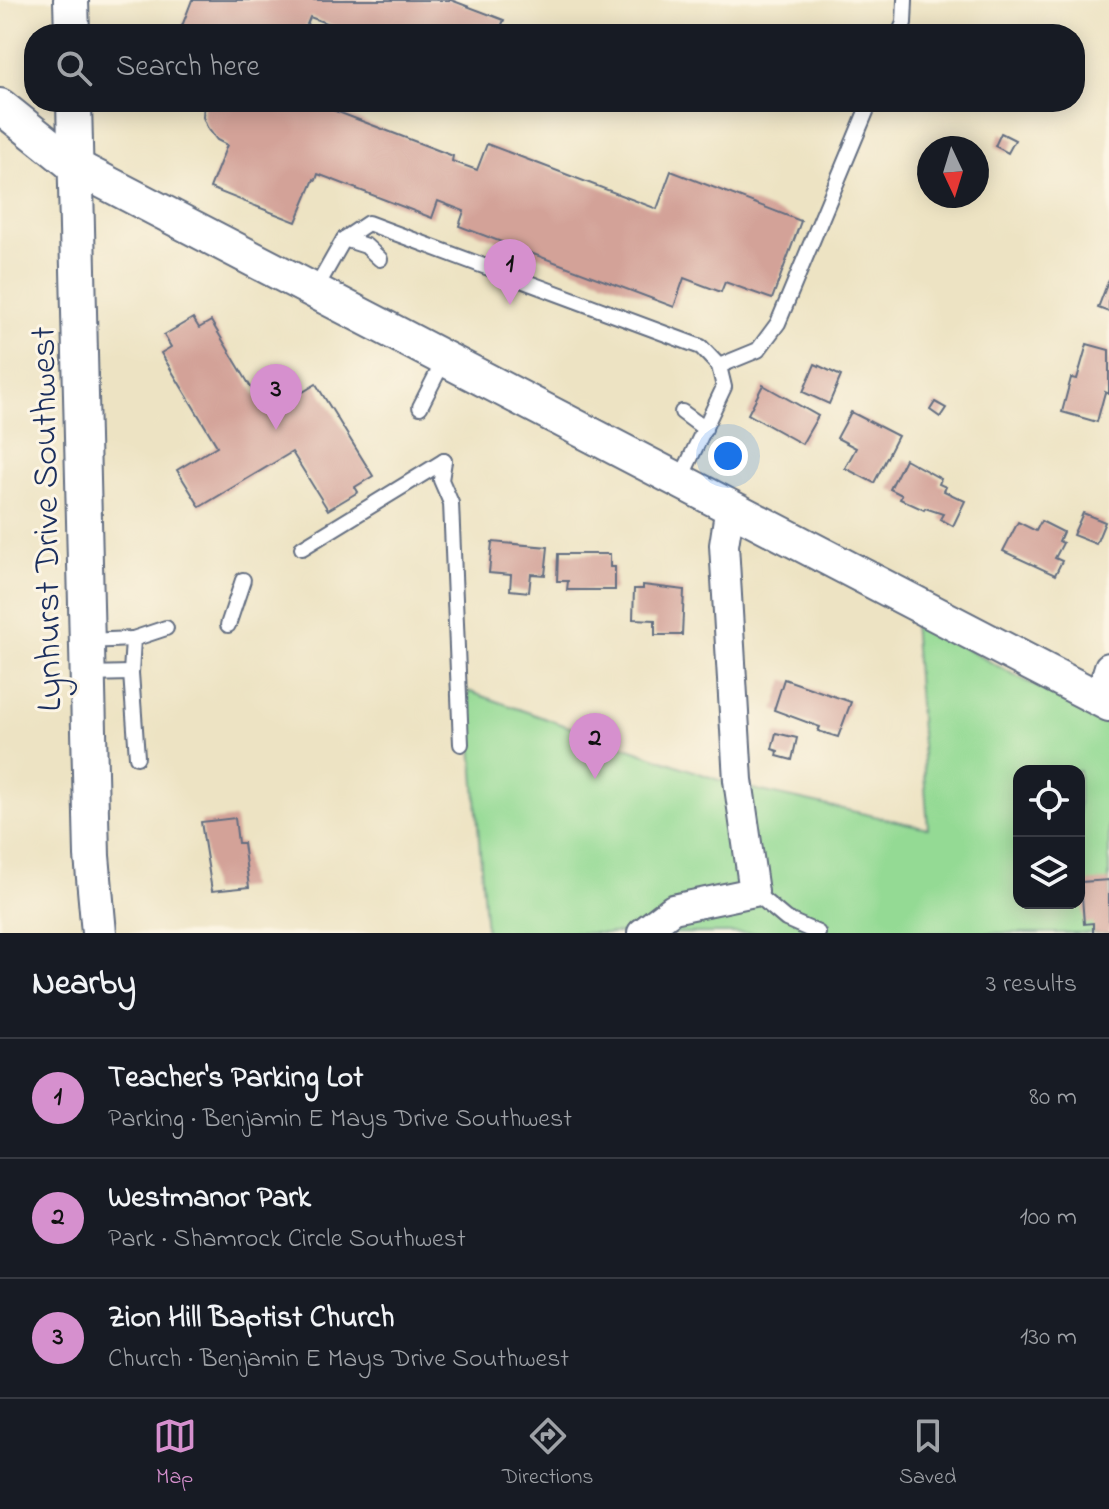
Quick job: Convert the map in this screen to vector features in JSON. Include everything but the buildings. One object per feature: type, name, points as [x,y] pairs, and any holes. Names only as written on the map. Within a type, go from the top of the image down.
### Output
[{"type":"street","points":[[71,0],[72,24]]},
{"type":"street","points":[[0,106],[76,167],[730,506],[1106,690]]},
{"type":"street","name":"Lynhurst Drive Southwest","points":[[74,112],[92,856],[99,933]]},
{"type":"street","points":[[642,933],[673,909],[754,892],[738,780],[724,545],[730,506]]},
{"type":"lane","points":[[904,24],[905,0]]},
{"type":"lane","points":[[719,366],[758,350],[778,323],[866,112]]},
{"type":"lane","points":[[315,290],[344,239],[368,223],[701,347],[719,366],[724,387],[680,480]]},
{"type":"lane","points":[[344,239],[366,246],[380,259]]},
{"type":"lane","points":[[420,407],[445,358]]},
{"type":"lane","points":[[682,412],[705,429]]},
{"type":"lane","points":[[302,548],[444,461],[441,480],[451,503],[461,744]]},
{"type":"lane","points":[[228,625],[243,580]]},
{"type":"lane","points":[[88,658],[166,628]]},
{"type":"lane","points":[[133,639],[131,673],[137,757]]},
{"type":"lane","points":[[88,658],[131,673]]},
{"type":"lane","points":[[754,892],[786,919],[818,933]]},
{"type":"green space","points":[[913,621],[1109,725],[1109,933],[486,933],[468,691],[730,784],[928,828]]},
{"type":"place","name":"Teacher's Parking Lot","points":[[510,305]]},
{"type":"place","name":"Zion Hill Baptist Church","points":[[276,430]]},
{"type":"place","name":"Westmanor Park","points":[[595,779]]}]
